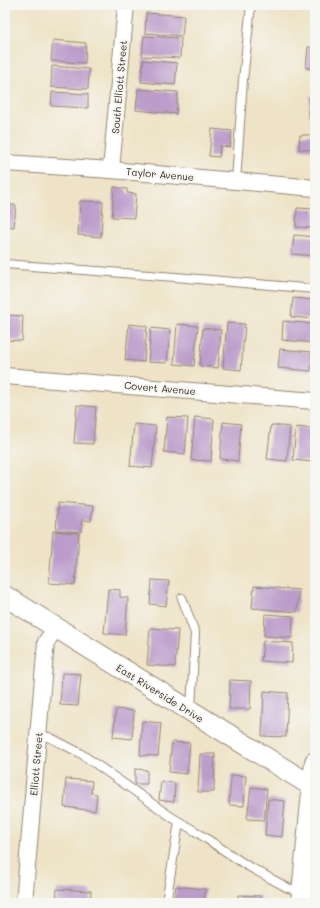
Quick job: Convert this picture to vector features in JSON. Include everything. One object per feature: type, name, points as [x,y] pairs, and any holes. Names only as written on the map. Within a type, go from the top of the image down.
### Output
[{"type":"street","name":"South Elliott Street","points":[[111,170],[126,5]]},
{"type":"street","name":"Taylor Avenue","points":[[5,163],[111,170],[315,188]]},
{"type":"street","name":"Covert Avenue","points":[[5,376],[315,401]]},
{"type":"street","name":"East Riverside Drive","points":[[5,596],[314,788]]},
{"type":"street","name":"Elliott Street","points":[[24,903],[46,642],[56,628]]},
{"type":"street","points":[[306,896],[315,762]]},
{"type":"lane","points":[[236,181],[243,80],[251,5]]},
{"type":"lane","points":[[5,264],[175,276],[315,289]]},
{"type":"lane","points":[[182,598],[195,633],[191,712]]},
{"type":"lane","points":[[38,735],[49,738],[80,753],[179,822],[246,865],[306,896]]},
{"type":"lane","points":[[166,903],[179,822]]},
{"type":"building","points":[[146,13],[184,16],[182,36],[145,33]]},
{"type":"building","points":[[144,36],[181,38],[180,58],[142,56]]},
{"type":"building","points":[[53,40],[86,43],[85,63],[51,61]]},
{"type":"building","points":[[308,47],[315,47],[315,69],[306,68]]},
{"type":"building","points":[[143,60],[177,63],[175,85],[141,82]]},
{"type":"building","points":[[52,66],[89,69],[88,89],[51,87]]},
{"type":"building","points":[[138,89],[178,92],[176,114],[136,110]]},
{"type":"building","points":[[52,92],[88,94],[88,108],[51,106]]},
{"type":"building","points":[[310,96],[315,96],[315,116],[309,116]]},
{"type":"building","points":[[212,129],[232,131],[230,147],[220,146],[219,157],[209,156]]},
{"type":"building","points":[[300,135],[315,135],[315,150],[299,149]]},
{"type":"building","points":[[114,187],[127,189],[127,193],[136,194],[134,218],[112,217]]},
{"type":"building","points":[[5,198],[7,198],[7,205],[16,205],[14,227],[5,226]]},
{"type":"building","points":[[80,201],[103,202],[101,237],[78,235]]},
{"type":"building","points":[[297,208],[315,209],[315,228],[296,227]]},
{"type":"building","points":[[294,235],[315,237],[315,256],[292,254]]},
{"type":"building","points":[[293,298],[315,300],[315,319],[291,317]]},
{"type":"building","points":[[7,315],[23,316],[22,341],[5,340]]},
{"type":"building","points":[[283,321],[315,324],[315,343],[282,340]]},
{"type":"building","points":[[227,323],[245,324],[241,370],[223,368]]},
{"type":"building","points":[[129,324],[147,326],[144,362],[125,360]]},
{"type":"building","points":[[177,324],[198,326],[194,366],[174,364]]},
{"type":"building","points":[[151,328],[170,330],[167,363],[148,362]]},
{"type":"building","points":[[203,328],[221,330],[218,368],[200,366]]},
{"type":"building","points":[[280,349],[312,352],[311,371],[278,368]]},
{"type":"building","points":[[77,405],[96,407],[93,444],[74,443]]},
{"type":"building","points":[[167,417],[188,418],[185,454],[164,452]]},
{"type":"building","points":[[195,417],[214,419],[211,461],[191,460]]},
{"type":"building","points":[[223,422],[241,424],[238,461],[220,459]]},
{"type":"building","points":[[134,424],[156,426],[152,468],[130,466]]},
{"type":"building","points":[[271,425],[290,427],[287,461],[267,459]]},
{"type":"building","points":[[296,427],[315,429],[313,462],[293,460]]},
{"type":"building","points":[[58,503],[93,506],[91,521],[82,520],[81,532],[56,530]]},
{"type":"building","points":[[53,531],[79,533],[75,585],[49,583]]},
{"type":"building","points":[[152,580],[169,581],[166,606],[150,604]]},
{"type":"building","points":[[254,586],[299,590],[297,612],[252,608]]},
{"type":"building","points":[[108,589],[120,590],[120,597],[128,598],[125,635],[104,633]]},
{"type":"building","points":[[265,614],[293,616],[292,638],[264,636]]},
{"type":"building","points":[[150,628],[178,630],[175,667],[147,665]]},
{"type":"building","points":[[263,641],[293,643],[292,663],[261,661]]},
{"type":"building","points":[[62,673],[81,674],[78,706],[60,705]]},
{"type":"building","points":[[230,680],[251,681],[250,709],[229,709]]},
{"type":"building","points":[[264,691],[288,693],[286,737],[262,736]]},
{"type":"building","points":[[116,709],[134,711],[132,739],[113,737]]},
{"type":"building","points":[[142,721],[161,723],[158,756],[140,755]]},
{"type":"building","points":[[172,742],[190,743],[187,774],[169,772]]},
{"type":"building","points":[[200,754],[215,754],[214,792],[198,792]]},
{"type":"building","points":[[135,769],[147,770],[147,784],[135,784]]},
{"type":"building","points":[[231,775],[246,776],[244,806],[229,805]]},
{"type":"building","points":[[66,779],[92,781],[91,793],[97,794],[95,811],[64,807]]},
{"type":"building","points":[[161,781],[175,783],[174,802],[159,800]]},
{"type":"building","points":[[251,787],[267,789],[264,820],[247,819]]},
{"type":"building","points":[[268,799],[285,801],[282,837],[265,835]]},
{"type":"building","points":[[176,886],[205,889],[204,903],[174,903]]},
{"type":"building","points":[[57,889],[91,891],[90,903],[56,903]]},
{"type":"building","points":[[238,895],[261,896],[260,903],[238,903]]}]
